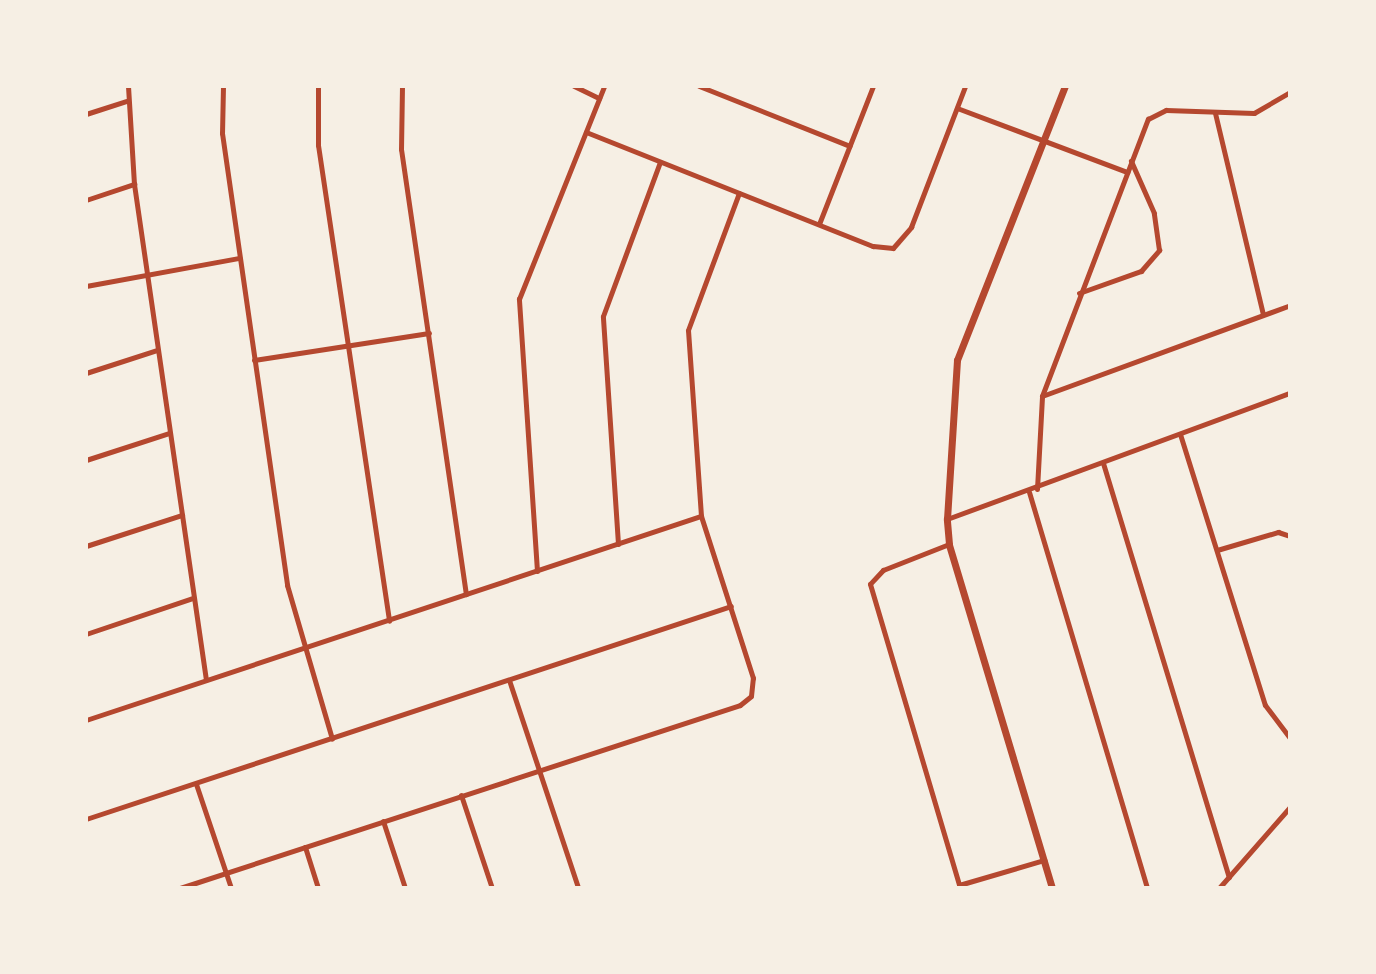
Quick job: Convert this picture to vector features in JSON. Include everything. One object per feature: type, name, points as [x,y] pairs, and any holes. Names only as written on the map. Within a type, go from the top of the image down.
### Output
[{"type":"street","points":[[128,86],[126,101],[134,184],[206,680]]},
{"type":"street","points":[[223,86],[222,133],[239,258],[301,649],[332,739]]},
{"type":"street","points":[[317,86],[316,123],[346,346],[389,621]]},
{"type":"street","points":[[402,86],[401,149],[466,594]]},
{"type":"street","points":[[574,86],[599,98]]},
{"type":"street","points":[[537,571],[519,299],[604,86]]},
{"type":"street","points":[[699,86],[850,146]]},
{"type":"street","points":[[819,224],[873,86]]},
{"type":"street","points":[[586,132],[885,249],[901,243],[965,86]]},
{"type":"street","points":[[1052,888],[949,544],[947,519],[957,360],[1065,86]]},
{"type":"street","points":[[1037,489],[1042,396],[1131,161],[1156,112],[1254,113],[1290,92]]},
{"type":"street","points":[[86,114],[126,101]]},
{"type":"street","points":[[957,108],[1127,172]]},
{"type":"street","points":[[1215,113],[1264,314]]},
{"type":"street","points":[[1079,293],[1141,271],[1159,250],[1154,213],[1131,161]]},
{"type":"street","points":[[618,544],[603,316],[660,162]]},
{"type":"street","points":[[86,200],[134,184]]},
{"type":"street","points":[[180,888],[746,701],[753,678],[701,516],[688,330],[739,193]]},
{"type":"street","points":[[86,286],[146,271],[239,258]]},
{"type":"street","points":[[1042,396],[1290,305]]},
{"type":"street","points":[[254,360],[429,333]]},
{"type":"street","points":[[86,373],[157,349]]},
{"type":"street","points":[[947,519],[1037,489],[1290,393]]},
{"type":"street","points":[[86,460],[169,433]]},
{"type":"street","points":[[1181,434],[1265,705],[1290,738]]},
{"type":"street","points":[[1103,463],[1229,877]]},
{"type":"street","points":[[1028,492],[1147,888]]},
{"type":"street","points":[[86,546],[181,515]]},
{"type":"street","points":[[86,720],[701,516]]},
{"type":"street","points":[[1217,550],[1278,533],[1290,536]]},
{"type":"street","points":[[949,544],[883,570],[870,584],[959,887],[1044,860]]},
{"type":"street","points":[[86,634],[193,598]]},
{"type":"street","points":[[86,819],[731,606]]},
{"type":"street","points":[[509,680],[578,888]]},
{"type":"street","points":[[196,783],[231,888]]},
{"type":"street","points":[[461,795],[492,888]]},
{"type":"street","points":[[1219,888],[1290,807]]},
{"type":"street","points":[[383,821],[405,888]]},
{"type":"street","points":[[305,847],[318,888]]}]
